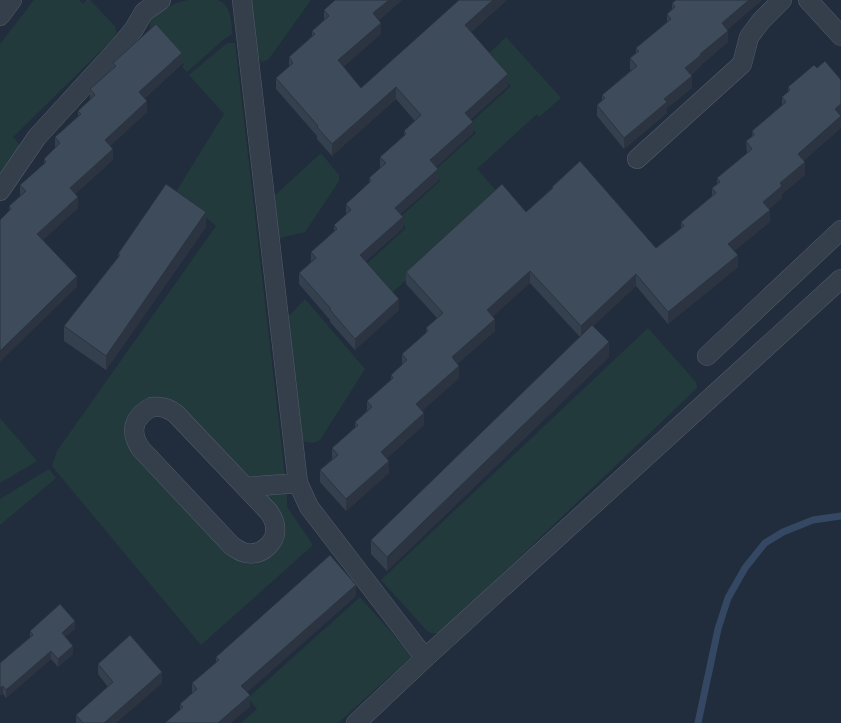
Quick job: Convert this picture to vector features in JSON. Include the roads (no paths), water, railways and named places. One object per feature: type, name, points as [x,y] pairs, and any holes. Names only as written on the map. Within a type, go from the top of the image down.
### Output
[{"type":"street","points":[[0,16],[12,0]]},
{"type":"street","points":[[0,191],[37,137],[121,46],[134,29],[144,12],[161,0]]},
{"type":"street","points":[[242,0],[298,483],[309,507],[425,658]]},
{"type":"street","points":[[637,159],[742,64],[749,37],[760,20],[782,0]]},
{"type":"street","points":[[808,0],[841,36]]},
{"type":"street","points":[[707,356],[841,230]]},
{"type":"street","points":[[356,723],[425,658],[841,279]]},
{"type":"street","points":[[161,406],[169,408],[246,488],[269,512],[274,519],[275,528],[274,536],[270,544],[264,550],[247,554],[232,546],[141,449],[134,434],[138,417],[144,411],[152,407],[161,406]]},
{"type":"street","points":[[246,488],[298,483]]},
{"type":"waterway","points":[[698,723],[718,629],[728,598],[745,568],[765,543],[783,532],[813,520],[841,516]]}]
